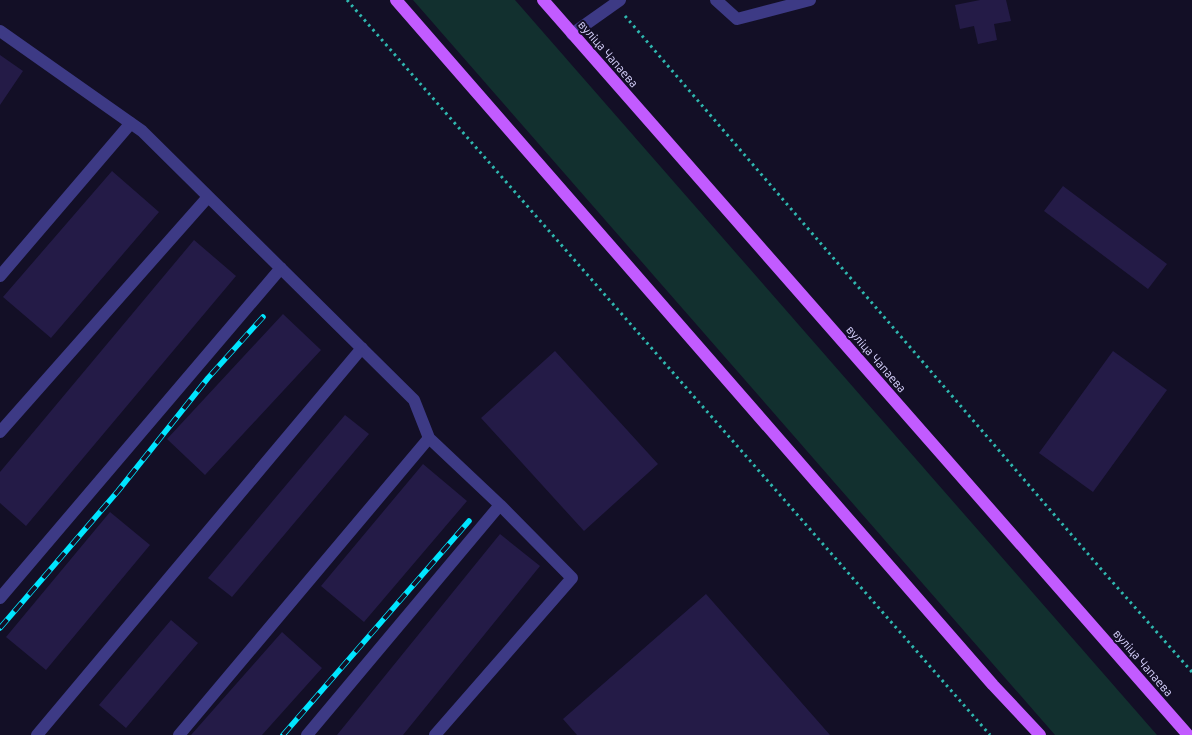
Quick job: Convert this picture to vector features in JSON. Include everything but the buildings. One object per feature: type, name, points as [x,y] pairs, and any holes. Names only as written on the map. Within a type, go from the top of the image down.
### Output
[{"type":"main road","points":[[396,0],[993,685],[1040,735]]},
{"type":"main road","name":"вуліца Чапаева","points":[[543,0],[1188,735]]},
{"type":"lane","points":[[716,0],[737,19],[810,0]]},
{"type":"lane","points":[[572,34],[617,2]]},
{"type":"lane","points":[[0,31],[142,131],[414,400],[429,438],[500,505],[572,578],[435,735]]},
{"type":"lane","points":[[0,276],[131,123]]},
{"type":"lane","points":[[0,432],[208,197]]},
{"type":"lane","points":[[0,598],[281,268]]},
{"type":"lane","points":[[37,735],[362,348]]},
{"type":"lane","points":[[179,735],[429,438]]},
{"type":"lane","points":[[307,735],[500,505]]},
{"type":"path","points":[[347,0],[990,735]]},
{"type":"path","points":[[617,2],[1088,554],[1192,672]]},
{"type":"green space","points":[[413,0],[515,0],[1157,735],[1055,735]]},
{"type":"railway","points":[[0,628],[118,491],[208,378],[263,317]]},
{"type":"railway","points":[[283,735],[469,521]]}]
